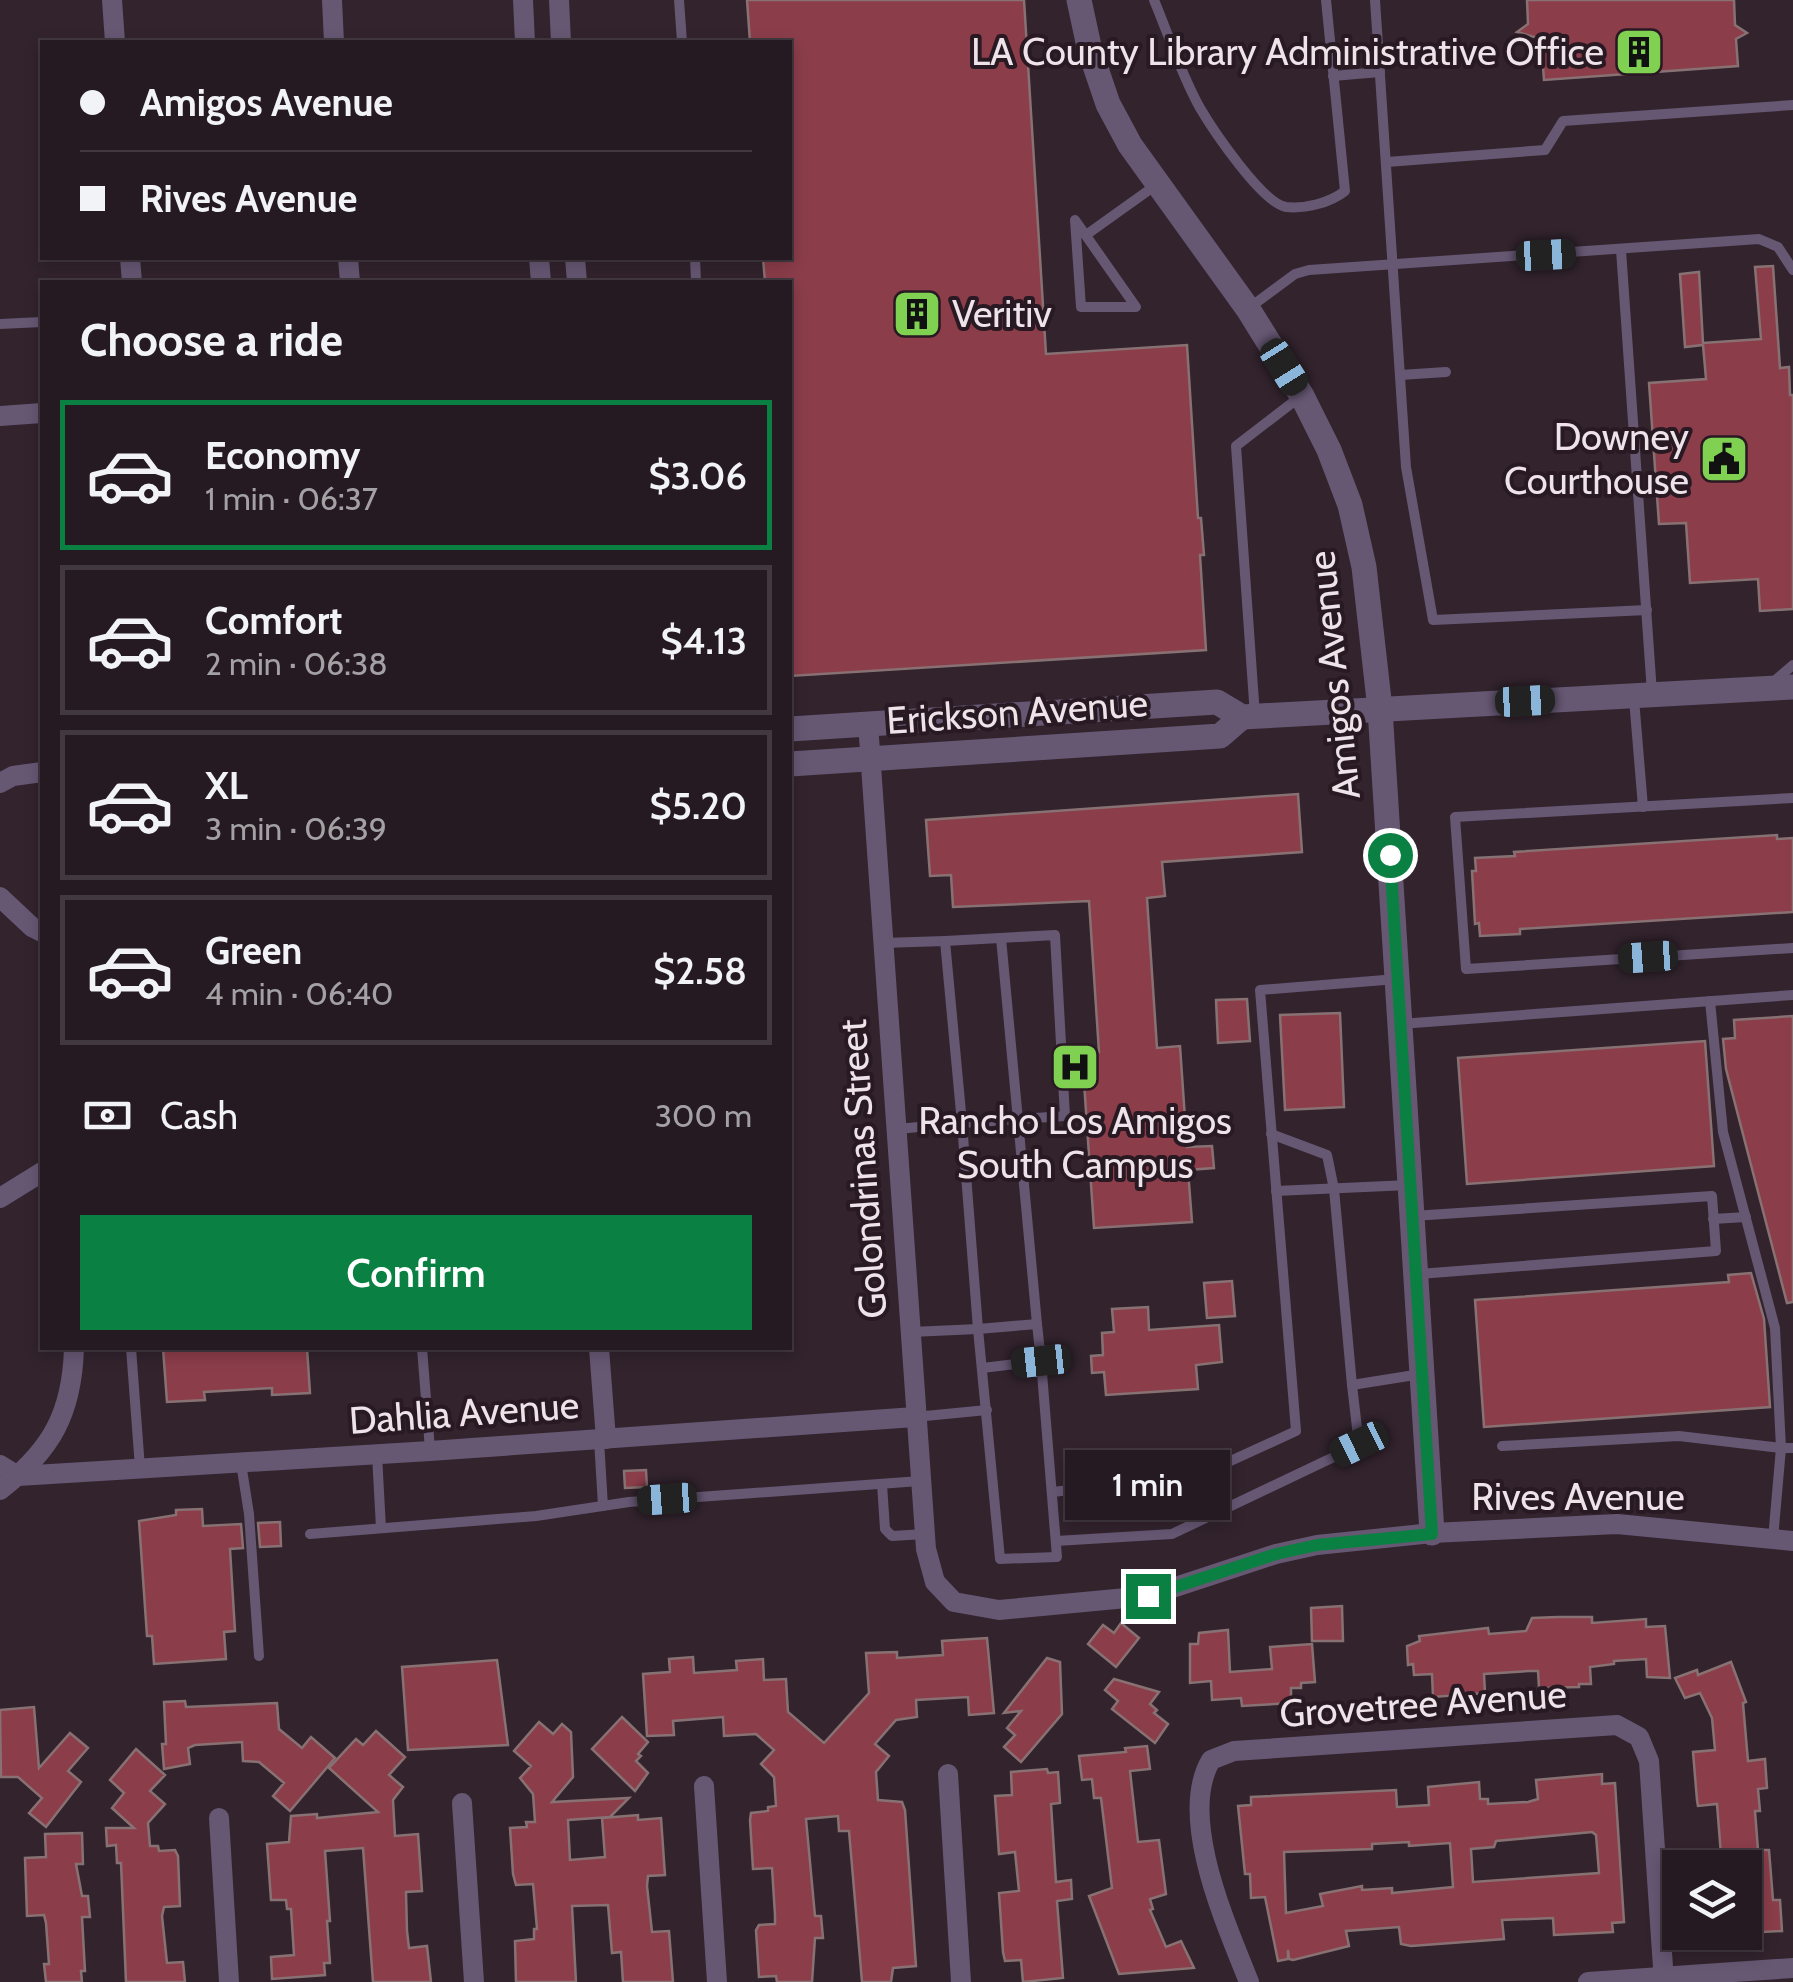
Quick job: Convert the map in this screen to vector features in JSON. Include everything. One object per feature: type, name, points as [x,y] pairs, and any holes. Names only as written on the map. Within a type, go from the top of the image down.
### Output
[{"type":"street","points":[[112,0],[114,40]]},
{"type":"street","points":[[332,0],[334,40]]},
{"type":"street","points":[[522,0],[525,40]]},
{"type":"street","points":[[559,0],[562,40]]},
{"type":"street","name":"Amigos Avenue","points":[[1079,0],[1090,51],[1108,104],[1130,145],[1248,309],[1302,396],[1350,505],[1364,567],[1380,708],[1432,1534]]},
{"type":"street","points":[[0,416],[40,414]]},
{"type":"street","name":"Erickson Avenue","points":[[792,764],[1220,736],[1248,717],[1780,687]]},
{"type":"street","name":"Erickson Avenue","points":[[792,729],[1218,702],[1248,717]]},
{"type":"street","name":"Golondrinas Street","points":[[868,724],[924,1534],[935,1582],[954,1602]]},
{"type":"street","points":[[0,783],[13,776],[40,772]]},
{"type":"street","points":[[0,897],[40,931]]},
{"type":"street","points":[[0,1198],[40,1173]]},
{"type":"street","points":[[0,1490],[9,1471],[36,1460],[67,1405],[74,1350]]},
{"type":"street","points":[[600,1350],[603,1439]]},
{"type":"street","name":"Dahlia Avenue","points":[[9,1471],[140,1469],[376,1455],[915,1417]]},
{"type":"street","name":"Rives Avenue","points":[[954,1602],[999,1610],[1110,1602],[1148,1596],[1276,1554],[1317,1545],[1432,1534],[1617,1524],[1783,1540]]},
{"type":"street","name":"Grovetree Avenue","points":[[1249,1982],[1212,1888],[1199,1788],[1211,1760],[1234,1751],[1617,1726],[1639,1737],[1649,1761],[1664,1980]]},
{"type":"street","points":[[948,1774],[961,1982]]},
{"type":"street","points":[[704,1786],[718,1982]]},
{"type":"street","points":[[462,1803],[474,1982]]},
{"type":"street","points":[[218,1818],[229,1982]]},
{"type":"street","points":[[1588,1982],[1664,1980],[1793,1968]]},
{"type":"lane","points":[[679,0],[682,40]]},
{"type":"lane","points":[[1154,0],[1200,108],[1248,174],[1284,207],[1332,202],[1344,191],[1326,0]]},
{"type":"lane","points":[[1375,0],[1406,467],[1433,620],[1647,610]]},
{"type":"lane","points":[[1334,76],[1380,72]]},
{"type":"lane","points":[[1387,162],[1545,150],[1562,120],[1793,105]]},
{"type":"lane","points":[[1086,235],[1157,184]]},
{"type":"lane","points":[[1075,220],[1086,235],[1136,307],[1080,307],[1075,220]]},
{"type":"lane","points":[[1248,309],[1295,274],[1394,265],[1759,239],[1778,247],[1793,270]]},
{"type":"lane","points":[[1621,250],[1647,610],[1643,807]]},
{"type":"lane","points":[[0,324],[40,322]]},
{"type":"lane","points":[[1400,375],[1446,372]]},
{"type":"lane","points":[[1248,717],[1236,446],[1302,396]]},
{"type":"lane","points":[[1780,687],[1793,665]]},
{"type":"lane","points":[[1793,798],[1454,817],[1466,968],[1793,948]]},
{"type":"lane","points":[[883,943],[1055,935],[1066,1116],[896,1129]]},
{"type":"lane","points":[[944,940],[1000,1560],[1057,1557],[1000,938]]},
{"type":"lane","points":[[1053,1492],[1202,1474],[1296,1431],[1260,990],[1398,979]]},
{"type":"lane","points":[[1400,1024],[1793,995]]},
{"type":"lane","points":[[1710,1001],[1723,1132],[1775,1328],[1787,1448],[1783,1540]]},
{"type":"lane","points":[[1056,1541],[1172,1534],[1359,1444],[1328,1154],[1271,1134]]},
{"type":"lane","points":[[1276,1191],[1410,1185]]},
{"type":"lane","points":[[1412,1216],[1712,1196],[1714,1220],[1716,1252],[1416,1274]]},
{"type":"lane","points":[[1714,1220],[1746,1217]]},
{"type":"lane","points":[[909,1332],[1036,1324]]},
{"type":"lane","points":[[131,1350],[140,1469]]},
{"type":"lane","points":[[422,1350],[430,1451]]},
{"type":"lane","points":[[982,1368],[1041,1361]]},
{"type":"lane","points":[[1352,1385],[1422,1374]]},
{"type":"lane","points":[[915,1417],[986,1410]]},
{"type":"lane","points":[[1502,1446],[1680,1436],[1787,1448]]},
{"type":"lane","points":[[603,1439],[604,1506]]},
{"type":"lane","points":[[376,1455],[381,1528]]},
{"type":"lane","points":[[241,1462],[259,1656]]},
{"type":"lane","points":[[310,1534],[424,1526],[629,1502],[920,1481]]},
{"type":"lane","points":[[882,1484],[885,1529],[892,1536],[924,1534]]},
{"type":"building","name":"Veritiv","points":[[747,0],[1024,0],[1046,354],[1187,345],[1204,555],[1200,555],[1206,650],[792,676],[792,280],[765,280],[763,260],[792,260],[792,40],[750,40]]},
{"type":"building","name":"LA County Library Administrative Office","points":[[1527,0],[1734,0],[1735,25],[1747,33],[1736,39],[1738,66],[1544,80],[1541,39],[1517,32],[1528,24]]},
{"type":"building","name":"Downey Courthouse","points":[[1773,266],[1780,368],[1789,367],[1793,395],[1793,609],[1760,611],[1758,579],[1690,583],[1686,523],[1659,524],[1649,383],[1706,379],[1703,345],[1685,347],[1680,274],[1699,272],[1703,343],[1761,339],[1755,267]]},
{"type":"building","points":[[1298,794],[1302,852],[1162,862],[1165,896],[1147,898],[1157,1048],[1180,1046],[1187,1147],[1212,1146],[1214,1168],[1188,1170],[1192,1222],[1094,1228],[1082,1053],[1099,1052],[1089,901],[953,907],[951,875],[930,876],[926,820]]},
{"type":"building","points":[[1777,835],[1777,839],[1793,838],[1793,912],[1520,929],[1520,934],[1480,936],[1479,923],[1475,924],[1475,858],[1515,856],[1514,852]]},
{"type":"building","points":[[1247,999],[1250,1041],[1218,1043],[1216,1000]]},
{"type":"building","points":[[1340,1013],[1344,1107],[1285,1110],[1280,1015]]},
{"type":"building","points":[[1793,1016],[1793,1302],[1787,1303],[1726,1069],[1723,1039],[1735,1038],[1734,1020]]},
{"type":"building","points":[[1705,1041],[1714,1166],[1467,1184],[1458,1058]]},
{"type":"building","points":[[1751,1273],[1764,1319],[1770,1407],[1484,1427],[1475,1300],[1729,1282],[1728,1275]]},
{"type":"building","points":[[1232,1281],[1235,1316],[1207,1318],[1204,1283]]},
{"type":"building","points":[[1148,1307],[1149,1330],[1219,1325],[1222,1362],[1196,1365],[1198,1389],[1106,1395],[1104,1372],[1092,1373],[1091,1356],[1103,1355],[1102,1333],[1114,1332],[1112,1309]]},
{"type":"building","points":[[163,1350],[307,1350],[310,1393],[272,1395],[272,1388],[204,1392],[205,1400],[167,1402]]},
{"type":"building","points":[[646,1470],[647,1487],[625,1488],[624,1471]]},
{"type":"building","points":[[202,1509],[203,1526],[241,1524],[243,1548],[230,1549],[235,1631],[224,1632],[226,1659],[154,1664],[152,1636],[147,1636],[139,1521],[176,1515],[176,1510]]},
{"type":"building","points":[[280,1522],[281,1546],[260,1547],[258,1523]]},
{"type":"building","points":[[1342,1606],[1343,1641],[1312,1641],[1311,1608]]},
{"type":"building","points":[[1592,1617],[1592,1623],[1646,1619],[1646,1627],[1665,1626],[1670,1678],[1647,1677],[1646,1659],[1614,1661],[1590,1667],[1591,1684],[1579,1687],[1539,1688],[1538,1671],[1484,1674],[1485,1693],[1433,1697],[1432,1674],[1414,1675],[1413,1664],[1408,1665],[1407,1646],[1420,1641],[1419,1636],[1488,1628],[1489,1634],[1526,1631],[1532,1618]]},
{"type":"building","points":[[1121,1623],[1139,1638],[1116,1667],[1088,1644],[1103,1625],[1114,1633]]},
{"type":"building","points":[[1228,1630],[1230,1672],[1272,1669],[1270,1647],[1312,1644],[1315,1682],[1291,1688],[1291,1703],[1242,1706],[1241,1698],[1212,1700],[1211,1681],[1190,1683],[1190,1644],[1198,1644],[1199,1633]]},
{"type":"building","points":[[987,1638],[994,1713],[969,1715],[968,1697],[916,1700],[917,1717],[896,1720],[875,1744],[889,1756],[876,1772],[878,1800],[902,1802],[905,1810],[916,1966],[893,1968],[891,1982],[862,1982],[849,1831],[839,1831],[838,1816],[806,1819],[815,1916],[821,1916],[823,1938],[815,1938],[812,1982],[777,1982],[776,1976],[759,1977],[756,1930],[759,1925],[775,1924],[775,1915],[772,1868],[753,1869],[750,1820],[751,1813],[776,1806],[774,1777],[761,1764],[774,1750],[756,1734],[724,1736],[723,1717],[673,1721],[674,1735],[647,1736],[643,1674],[670,1672],[669,1659],[693,1657],[694,1673],[737,1670],[736,1661],[763,1659],[764,1680],[786,1679],[788,1712],[824,1743],[869,1693],[866,1653],[897,1652],[897,1658],[943,1655],[942,1641]]},
{"type":"building","points":[[1047,1658],[1060,1662],[1062,1714],[1021,1762],[1004,1747],[1015,1735],[1007,1728],[1021,1711],[1004,1713]]},
{"type":"building","points":[[497,1660],[508,1745],[408,1750],[402,1667]]},
{"type":"building","points":[[1731,1662],[1746,1702],[1743,1703],[1748,1761],[1765,1759],[1767,1788],[1758,1789],[1760,1811],[1755,1811],[1758,1850],[1721,1850],[1717,1804],[1698,1806],[1693,1752],[1715,1750],[1712,1718],[1700,1693],[1685,1698],[1675,1678],[1697,1670],[1698,1675]]},
{"type":"building","points":[[1114,1679],[1159,1692],[1150,1704],[1157,1710],[1154,1713],[1168,1724],[1155,1743],[1112,1709],[1118,1701],[1105,1690]]},
{"type":"building","points":[[185,1701],[186,1707],[277,1703],[279,1729],[302,1748],[311,1737],[335,1758],[290,1811],[273,1796],[284,1783],[259,1762],[243,1761],[242,1742],[195,1745],[188,1748],[190,1764],[164,1769],[164,1702]]},
{"type":"building","points":[[34,1707],[39,1768],[70,1733],[88,1748],[68,1771],[81,1782],[46,1827],[29,1813],[42,1798],[18,1777],[1,1777],[0,1710]]},
{"type":"building","points":[[622,1717],[648,1742],[636,1761],[648,1773],[635,1791],[592,1749]]},
{"type":"building","points":[[539,1722],[553,1734],[562,1724],[571,1732],[573,1777],[552,1802],[629,1798],[610,1817],[568,1820],[570,1860],[605,1857],[602,1818],[661,1818],[665,1875],[648,1876],[647,1886],[652,1932],[669,1931],[673,1982],[623,1982],[621,1952],[612,1953],[608,1905],[572,1906],[576,1982],[516,1982],[515,1941],[534,1939],[537,1929],[533,1884],[516,1885],[513,1874],[510,1828],[535,1822],[533,1794],[520,1778],[531,1766],[514,1751]]},
{"type":"building","points":[[376,1731],[405,1757],[389,1775],[403,1787],[393,1800],[395,1836],[418,1834],[422,1891],[406,1892],[407,1931],[409,1948],[427,1946],[431,1982],[373,1982],[363,1848],[325,1851],[330,1963],[324,1963],[325,1975],[272,1979],[271,1957],[294,1955],[291,1909],[287,1909],[286,1900],[271,1900],[267,1844],[289,1842],[291,1816],[317,1814],[317,1818],[378,1812],[329,1768],[356,1739],[363,1745]]},
{"type":"building","points":[[1147,1746],[1150,1769],[1130,1771],[1138,1842],[1159,1840],[1166,1894],[1150,1899],[1150,1910],[1166,1947],[1181,1941],[1194,1968],[1119,1974],[1089,1896],[1112,1888],[1101,1798],[1094,1798],[1092,1779],[1082,1780],[1079,1756]]},
{"type":"building","points":[[136,1749],[165,1775],[150,1791],[165,1804],[148,1823],[150,1846],[158,1846],[159,1851],[175,1850],[178,1856],[180,1906],[164,1907],[162,1916],[167,1963],[183,1962],[185,1982],[126,1982],[121,1863],[117,1863],[116,1845],[107,1846],[106,1828],[134,1828],[112,1808],[124,1793],[110,1780]]},
{"type":"building","points":[[1047,1769],[1048,1773],[1058,1772],[1060,1803],[1051,1804],[1056,1882],[1071,1880],[1072,1899],[1057,1901],[1063,1978],[1023,1982],[1021,1960],[1005,1961],[1003,1952],[999,1893],[1019,1891],[1015,1852],[999,1854],[995,1796],[1012,1795],[1011,1772]]},
{"type":"building","points":[[1602,1774],[1602,1784],[1615,1783],[1624,1922],[1612,1923],[1613,1932],[1554,1935],[1553,1918],[1502,1920],[1504,1939],[1411,1946],[1401,1944],[1399,1927],[1346,1931],[1349,1946],[1293,1960],[1289,1959],[1288,1950],[1288,1959],[1278,1961],[1265,1897],[1251,1898],[1238,1806],[1251,1805],[1251,1797],[1396,1790],[1397,1807],[1429,1805],[1428,1787],[1479,1782],[1480,1799],[1488,1799],[1488,1804],[1528,1802],[1538,1799],[1536,1780]],"holes":[[[1592,1832],[1596,1835],[1599,1873],[1473,1882],[1471,1849],[1494,1847],[1496,1841]],[[1409,1842],[1409,1846],[1450,1843],[1453,1887],[1392,1893],[1392,1888],[1362,1890],[1362,1886],[1320,1894],[1323,1906],[1286,1913],[1284,1852],[1372,1849],[1372,1844]]]},
{"type":"building","points":[[82,1833],[83,1864],[76,1864],[82,1896],[88,1896],[90,1917],[82,1917],[85,1971],[81,1971],[82,1982],[46,1982],[46,1923],[44,1915],[27,1916],[25,1858],[46,1857],[45,1834]]},
{"type":"building","points":[[1762,1850],[1769,1850],[1773,1900],[1780,1900],[1782,1931],[1762,1932]]},
{"type":"place","name":"LA County Library Administrative Office","points":[[1639,52]]},
{"type":"place","name":"Veritiv","points":[[917,314]]},
{"type":"place","name":"Downey Courthouse","points":[[1724,459]]},
{"type":"place","name":"Rancho Los Amigos South Campus","points":[[1075,1067]]},
{"type":"route","points":[[1148,1596],[1276,1554],[1317,1545],[1432,1534],[1390,855]]}]
